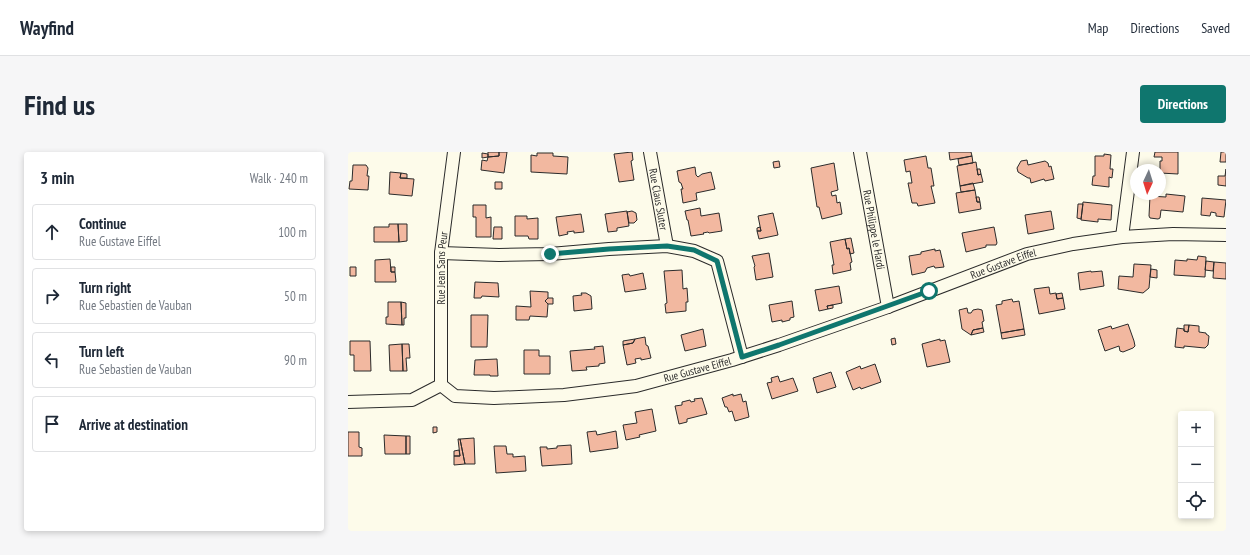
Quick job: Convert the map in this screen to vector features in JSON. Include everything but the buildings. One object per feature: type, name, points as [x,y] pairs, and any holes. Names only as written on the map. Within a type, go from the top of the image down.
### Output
[{"type":"street","name":"Rue Jean Sans Peur","points":[[441,385],[441,253],[454,152]]},
{"type":"street","name":"Rue Claus Sluter","points":[[650,152],[667,246]]},
{"type":"street","name":"Rue Philippe le Hardi","points":[[860,152],[888,307]]},
{"type":"street","points":[[1122,237],[1133,152]]},
{"type":"street","name":"Rue Gustave Eiffel","points":[[441,385],[455,396],[494,398],[564,395],[636,386],[742,357],[888,307],[1027,254],[1073,244],[1122,237],[1173,234],[1226,235]]},
{"type":"street","points":[[441,253],[499,255],[550,254],[667,246],[694,250],[717,261],[742,357]]},
{"type":"street","points":[[348,402],[412,400],[441,385]]},
{"type":"route","points":[[550,254],[667,246],[694,250],[717,261],[742,357],[888,307],[929,291]]}]
